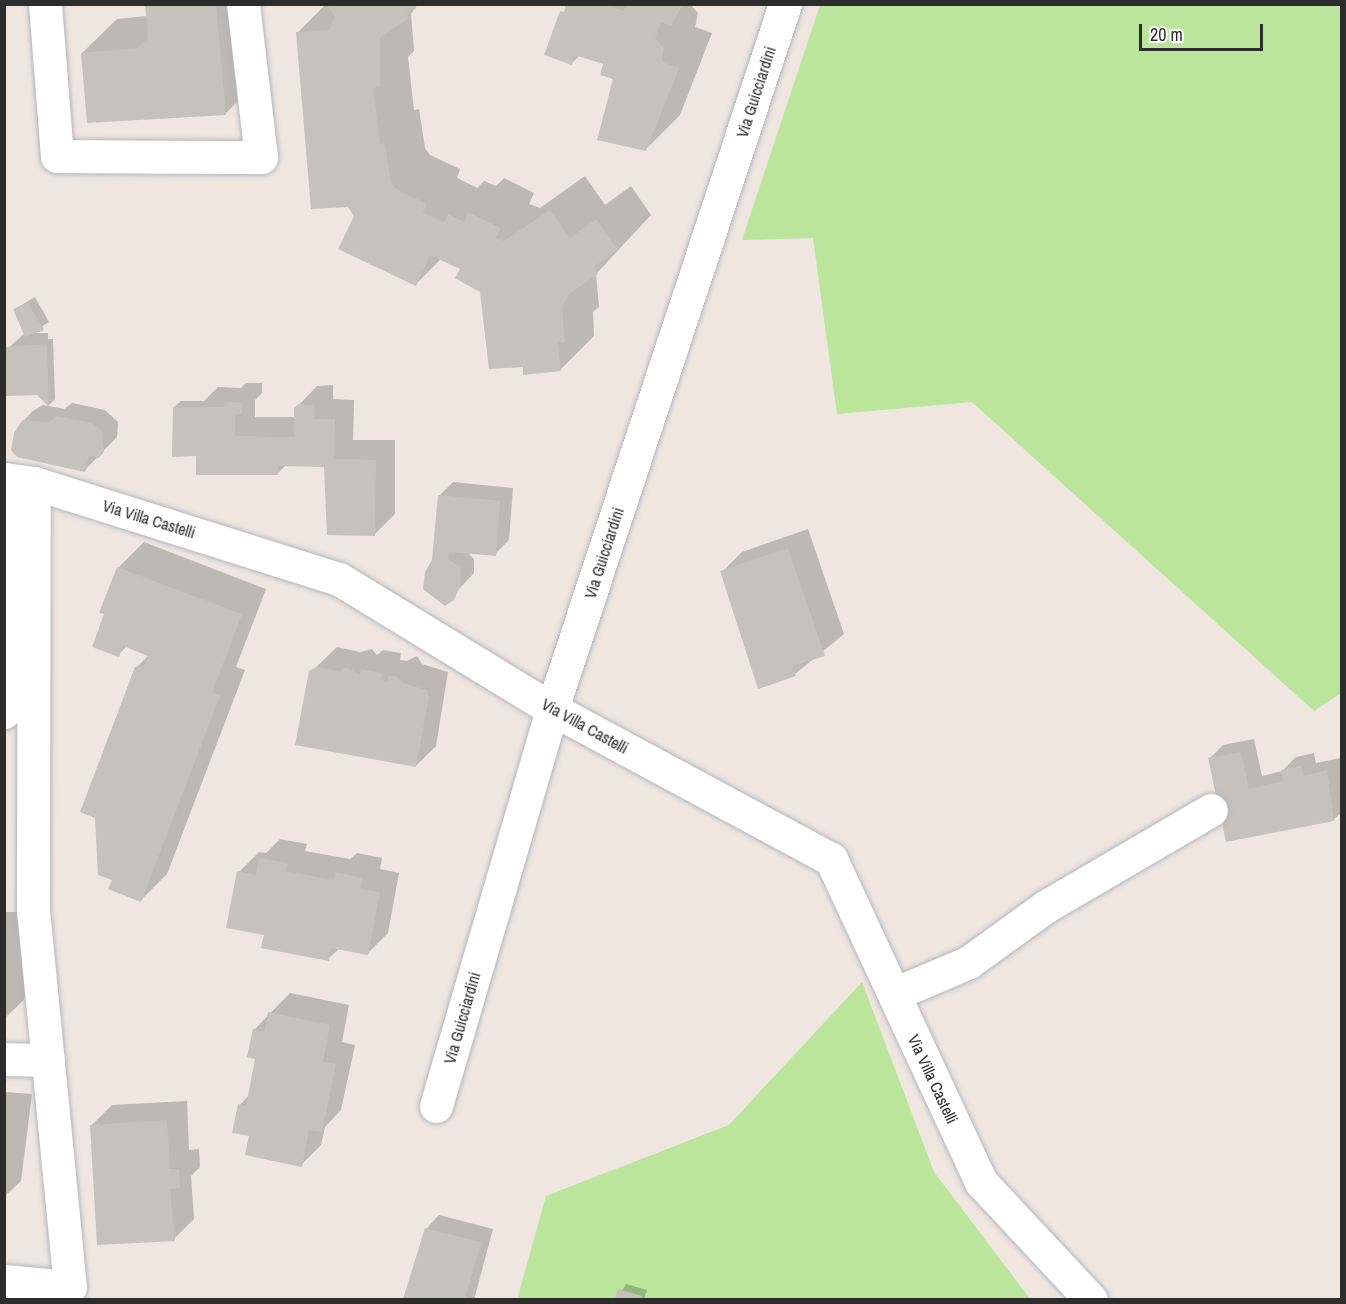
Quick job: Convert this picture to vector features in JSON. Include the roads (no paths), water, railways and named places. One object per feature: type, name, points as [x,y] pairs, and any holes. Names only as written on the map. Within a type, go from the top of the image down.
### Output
[{"type":"street","points":[[45,4],[57,156],[261,157],[243,4]]},
{"type":"street","name":"Via Guicciardini","points":[[436,1106],[552,710],[785,4]]},
{"type":"street","points":[[4,712],[5,629],[15,480]]},
{"type":"street","points":[[4,1281],[70,1287],[33,911],[15,480]]},
{"type":"street","name":"Via Villa Castelli","points":[[15,480],[339,579],[552,710],[831,859],[981,1182],[1091,1299]]},
{"type":"street","points":[[894,994],[969,962],[1055,901],[1211,810]]},
{"type":"street","points":[[4,1059],[48,1060]]}]
